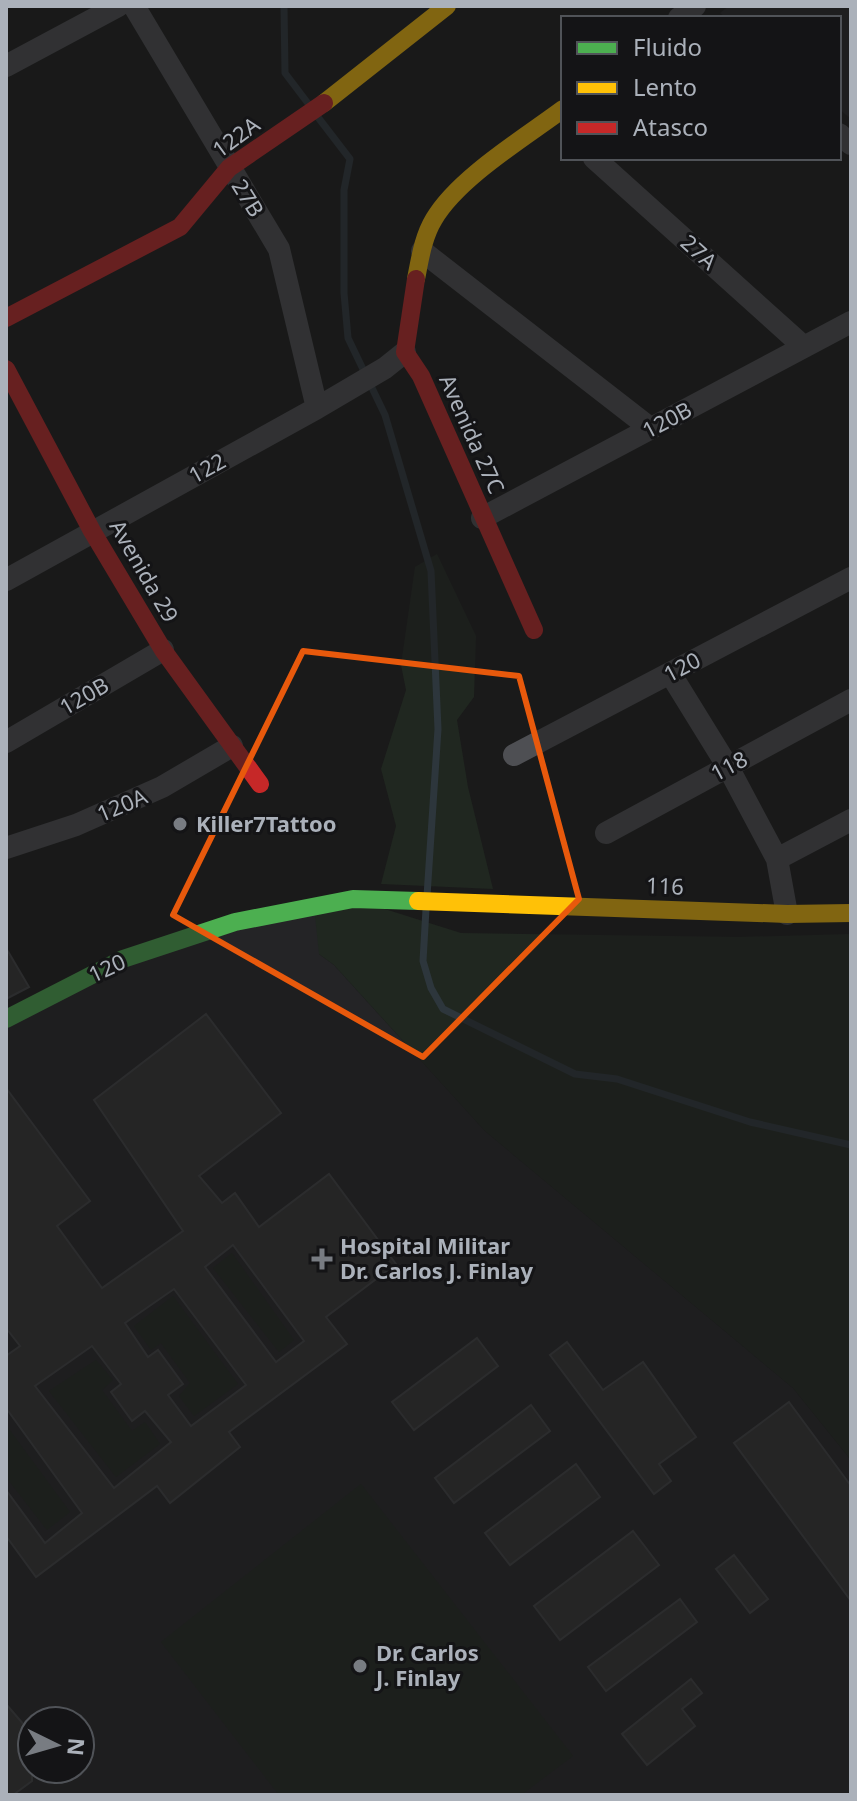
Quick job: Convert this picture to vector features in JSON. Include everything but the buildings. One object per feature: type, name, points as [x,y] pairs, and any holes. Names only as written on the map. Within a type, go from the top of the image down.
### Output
[{"type":"street","points":[[6,66],[118,6]]},
{"type":"street","name":"27B","points":[[134,6],[279,249],[317,408]]},
{"type":"street","name":"122A","points":[[6,318],[180,227],[229,168],[303,120],[447,6]]},
{"type":"street","points":[[405,352],[422,251],[434,219],[455,193],[559,119]]},
{"type":"street","name":"27A","points":[[596,160],[804,347]]},
{"type":"street","points":[[422,251],[650,428]]},
{"type":"street","name":"120B","points":[[482,518],[851,322]]},
{"type":"street","name":"122","points":[[6,580],[317,408],[385,368],[405,352]]},
{"type":"street","name":"Avenida 27C","points":[[405,352],[421,376],[534,630]]},
{"type":"street","name":"Avenida 29","points":[[6,369],[92,531],[163,650],[260,784]]},
{"type":"street","name":"120","points":[[514,755],[851,578]]},
{"type":"street","name":"120B","points":[[6,742],[163,650]]},
{"type":"street","points":[[670,673],[728,767],[777,859],[787,914]]},
{"type":"street","name":"118","points":[[606,833],[851,700]]},
{"type":"street","name":"120A","points":[[6,848],[76,825],[162,787],[232,746]]},
{"type":"street","points":[[777,859],[851,820]]},
{"type":"street","name":"120","points":[[6,1019],[123,959],[235,922],[353,899],[478,902]]},
{"type":"street","name":"116","points":[[478,902],[787,914],[851,913]]},
{"type":"highlighted area","points":[[303,651],[519,676],[579,899],[423,1057],[173,915]]},
{"type":"shaded area","points":[[729,6],[851,6],[851,119],[841,111],[841,16],[724,16],[720,13]]},
{"type":"shaded area","points":[[437,554],[476,636],[474,697],[457,720],[468,787],[493,889],[381,884],[396,826],[381,769],[406,690],[401,665],[415,567]]},
{"type":"shaded area","name":"Hospital Militar Dr. Carlos J. Finlay","points":[[353,899],[319,954],[334,965],[485,1131],[793,1388],[851,1460],[851,1795],[6,1795],[6,1019],[123,959]]},
{"type":"shaded area","points":[[353,899],[461,933],[739,937],[851,934],[851,1460],[793,1388],[485,1131],[334,965],[319,954],[315,916]]},
{"type":"shaded area","points":[[232,1253],[294,1340],[279,1352],[213,1268]]},
{"type":"shaded area","points":[[173,1296],[238,1384],[194,1416],[179,1396],[190,1383],[161,1343],[151,1350],[134,1326]]},
{"type":"shaded area","points":[[96,1360],[113,1380],[102,1390],[132,1431],[145,1422],[160,1444],[116,1477],[49,1391]]},
{"type":"shaded area","points":[[6,1425],[70,1512],[47,1530],[6,1477]]},
{"type":"shaded area","points":[[361,1484],[573,1756],[521,1795],[279,1795],[161,1642]]},
{"type":"waterway","points":[[284,6],[285,73],[310,106]]},
{"type":"waterway","points":[[317,116],[350,159],[344,190],[344,293],[348,338],[385,415],[431,571],[438,729],[427,896]]},
{"type":"waterway","points":[[426,909],[423,961],[431,988],[443,1009],[575,1074],[617,1079],[750,1122],[851,1145]]},
{"type":"traffic: fast","points":[[6,1019],[123,959],[235,922],[353,899],[418,901]]},
{"type":"traffic: slow","points":[[324,103],[447,6]]},
{"type":"traffic: slow","points":[[416,279],[427,233],[445,204],[475,174],[561,110]]},
{"type":"traffic: slow","points":[[418,901],[787,914],[851,913]]},
{"type":"traffic: jam","points":[[6,318],[180,227],[229,168],[324,103]]},
{"type":"traffic: jam","points":[[416,279],[405,352],[421,376],[534,630]]},
{"type":"traffic: jam","points":[[6,369],[92,531],[163,650],[260,784]]},
{"type":"place","name":"Killer7Tattoo","points":[[180,824]]},
{"type":"place","name":"Hospital Militar Dr. Carlos J. Finlay","points":[[322,1259]]},
{"type":"place","name":"Dr. Carlos J. Finlay","points":[[360,1666]]}]
